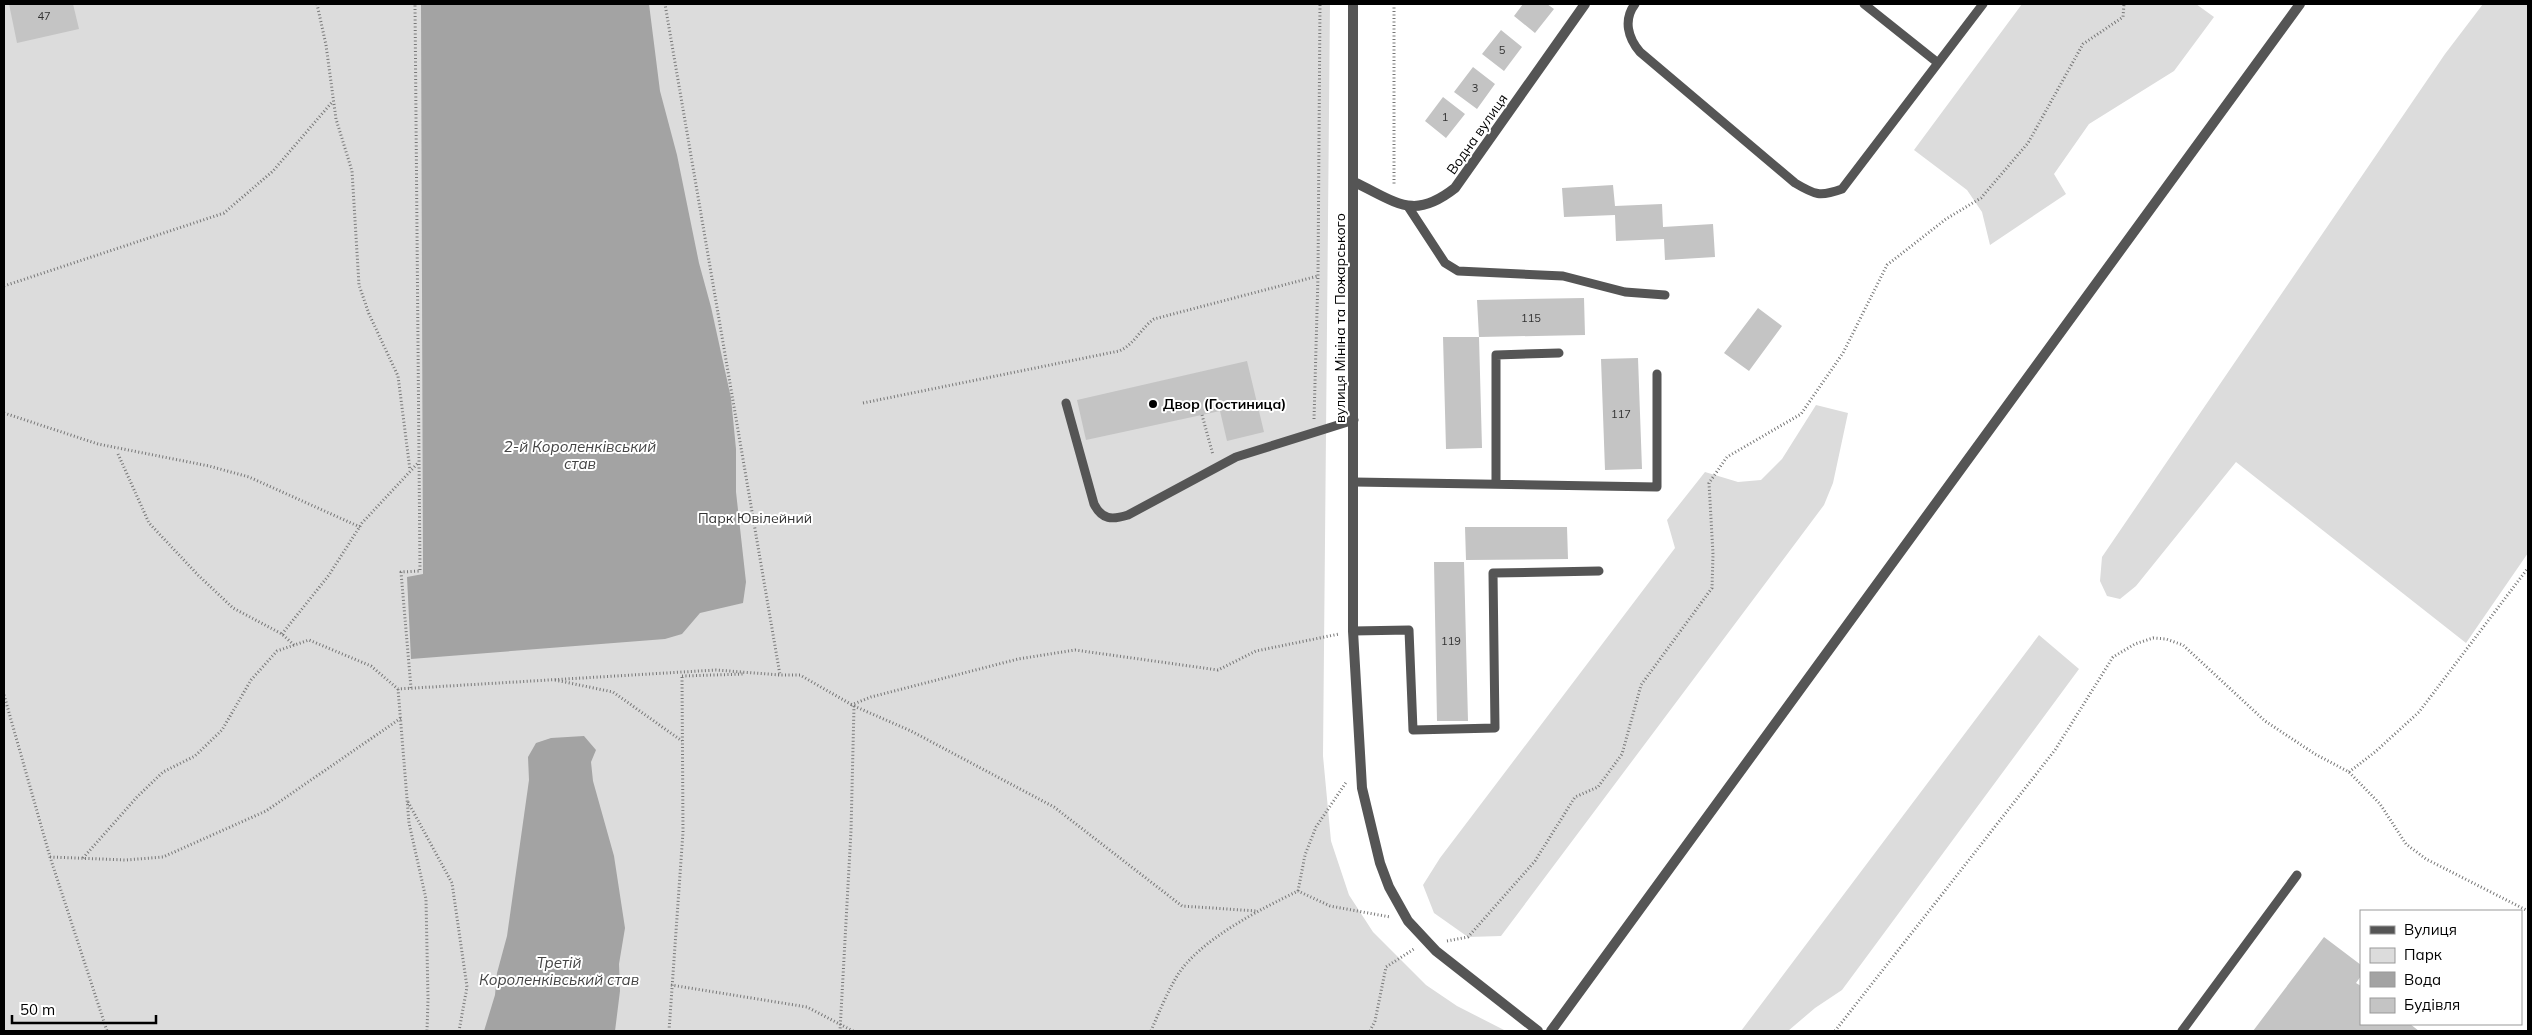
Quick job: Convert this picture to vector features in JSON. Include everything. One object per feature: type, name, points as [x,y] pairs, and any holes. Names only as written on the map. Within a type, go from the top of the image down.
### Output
[{"type":"street","name":"вулиця Мініна та Пожарського","points":[[1353,4],[1354,631],[1359,764],[1366,811],[1380,863],[1389,887],[1408,921],[1429,945],[1538,1031]]},
{"type":"street","name":"Водна вулиця","points":[[1409,208],[1426,206],[1440,200],[1455,188],[1585,4]]},
{"type":"street","points":[[1551,1031],[2300,4]]},
{"type":"street","points":[[1354,182],[1409,208]]},
{"type":"lane","points":[[1635,4],[1628,25],[1631,41],[1640,52],[1795,183],[1811,193],[1825,195],[1842,189],[1983,4]]},
{"type":"lane","points":[[1864,4],[1938,63]]},
{"type":"lane","points":[[1409,208],[1445,263],[1458,271],[1563,276],[1625,292],[1665,295]]},
{"type":"lane","points":[[1496,484],[1496,355],[1559,353]]},
{"type":"lane","points":[[1354,482],[1657,487],[1657,374]]},
{"type":"lane","points":[[1066,403],[1094,504],[1098,512],[1105,518],[1115,519],[1128,515],[1216,466],[1259,448],[1354,420]]},
{"type":"lane","points":[[1354,631],[1409,630],[1413,730],[1495,728],[1493,573],[1599,571]]},
{"type":"lane","points":[[2182,1031],[2297,875]]},
{"type":"path","points":[[317,4],[336,119],[352,171],[359,285],[369,314],[398,376],[410,470]]},
{"type":"path","points":[[411,688],[401,572],[420,571],[415,4]]},
{"type":"path","points":[[665,4],[780,675]]},
{"type":"path","points":[[1313,432],[1318,276],[1320,4]]},
{"type":"path","points":[[1394,4],[1394,201]]},
{"type":"path","points":[[1370,1031],[1375,1021],[1386,967],[1415,948],[1468,937],[1535,861],[1575,797],[1598,787],[1622,754],[1641,685],[1712,588],[1713,554],[1709,484],[1728,456],[1801,414],[1843,353],[1887,265],[1946,220],[1980,198],[2028,143],[2083,44],[2123,17],[2124,4]]},
{"type":"path","points":[[4,286],[224,213],[273,171],[333,101]]},
{"type":"path","points":[[863,403],[1119,351],[1128,348],[1146,325],[1154,319],[1318,276]]},
{"type":"path","points":[[4,413],[98,444],[208,466],[249,478],[360,527]]},
{"type":"path","points":[[1202,415],[1216,466]]},
{"type":"path","points":[[118,454],[149,523],[198,575],[233,608],[282,634],[294,645]]},
{"type":"path","points":[[282,634],[329,575],[360,527],[410,470],[419,463]]},
{"type":"path","points":[[2349,772],[2375,752],[2419,712],[2528,568]]},
{"type":"path","points":[[851,705],[871,696],[1018,659],[1075,650],[1218,670],[1256,651],[1354,631]]},
{"type":"path","points":[[1834,1031],[2055,750],[2113,657],[2136,644],[2153,638],[2166,639],[2183,645],[2265,721],[2315,754],[2349,772],[2380,804],[2406,844],[2426,859],[2528,911]]},
{"type":"path","points":[[83,858],[137,797],[163,772],[195,756],[222,730],[251,680],[277,651],[310,640],[371,666],[398,688],[682,674],[716,670],[800,675],[851,705],[911,731],[1054,807],[1182,906],[1257,911]]},
{"type":"path","points":[[669,1031],[683,832],[682,674]]},
{"type":"path","points":[[551,680],[613,692],[682,741]]},
{"type":"path","points":[[398,688],[409,823],[426,899],[427,1031]]},
{"type":"path","points":[[4,695],[50,857],[108,1031]]},
{"type":"path","points":[[840,1031],[851,831],[854,706],[851,705]]},
{"type":"path","points":[[50,857],[126,860],[163,858],[266,811],[401,718]]},
{"type":"path","points":[[1298,891],[1304,855],[1316,827],[1359,764]]},
{"type":"path","points":[[408,801],[452,883],[466,987],[459,1031]]},
{"type":"path","points":[[1152,1031],[1178,974],[1199,952],[1257,911],[1298,891]]},
{"type":"path","points":[[1298,891],[1330,906],[1408,921]]},
{"type":"path","points":[[672,985],[807,1007],[841,1027],[852,1031]]},
{"type":"green space","name":"Парк Ювілейний","points":[[4,4],[1330,4],[1323,756],[1331,841],[1349,895],[1373,932],[1426,985],[1457,1006],[1506,1031],[4,1031]]},
{"type":"green space","points":[[2022,4],[2196,4],[2214,17],[2174,71],[2089,124],[2054,174],[2066,194],[1990,245],[1982,212],[1967,190],[1914,150]]},
{"type":"green space","points":[[2483,4],[2528,4],[2528,553],[2466,643],[2236,462],[2136,586],[2120,599],[2107,596],[2100,581],[2102,557],[2445,54]]},
{"type":"green space","points":[[1816,405],[1848,413],[1833,483],[1824,505],[1501,936],[1468,937],[1434,913],[1423,885],[1440,858],[1675,548],[1667,520],[1705,472],[1738,482],[1761,480],[1782,459]]},
{"type":"green space","points":[[2039,635],[2079,669],[1842,990],[1815,1008],[1788,1031],[1741,1031]]},
{"type":"water","name":"2-й Короленківський став","points":[[421,4],[649,4],[660,91],[677,155],[699,263],[711,307],[731,398],[736,449],[736,492],[746,582],[743,603],[700,613],[682,634],[665,639],[411,659],[407,577],[423,574]]},
{"type":"water","name":"Третій Короленківський став","points":[[584,736],[596,750],[591,762],[593,781],[614,856],[625,928],[619,964],[620,991],[615,1031],[484,1031],[495,995],[497,973],[507,936],[529,780],[528,757],[536,743],[551,738]]},
{"type":"building","points":[[9,4],[73,4],[79,29],[17,43]]},
{"type":"building","points":[[1523,4],[1547,4],[1554,9],[1535,33],[1514,16]]},
{"type":"building","points":[[1501,30],[1522,47],[1504,71],[1482,54]]},
{"type":"building","points":[[1473,67],[1495,84],[1477,109],[1454,92]]},
{"type":"building","points":[[1443,97],[1465,114],[1446,138],[1425,121]]},
{"type":"building","points":[[1613,185],[1615,206],[1662,204],[1663,227],[1713,224],[1715,257],[1665,260],[1664,239],[1616,241],[1615,215],[1564,217],[1562,188]]},
{"type":"building","points":[[1584,298],[1585,335],[1479,337],[1477,300]]},
{"type":"building","points":[[1758,308],[1782,326],[1749,371],[1724,353]]},
{"type":"building","points":[[1443,337],[1479,337],[1482,448],[1446,449]]},
{"type":"building","points":[[1638,358],[1642,469],[1605,470],[1601,359]]},
{"type":"building","name":"Двор (Гостиница)","points":[[1247,361],[1264,432],[1227,441],[1220,411],[1086,440],[1077,400]]},
{"type":"building","points":[[1465,527],[1567,527],[1568,559],[1466,560]]},
{"type":"building","points":[[1434,562],[1464,562],[1468,721],[1437,721]]},
{"type":"building","points":[[2324,937],[2360,964],[2360,977],[2356,983],[2360,985],[2360,1025],[2411,1025],[2419,1031],[2253,1031]]},
{"type":"place","name":"Двор (Гостиница)","points":[[1153,404]]}]
